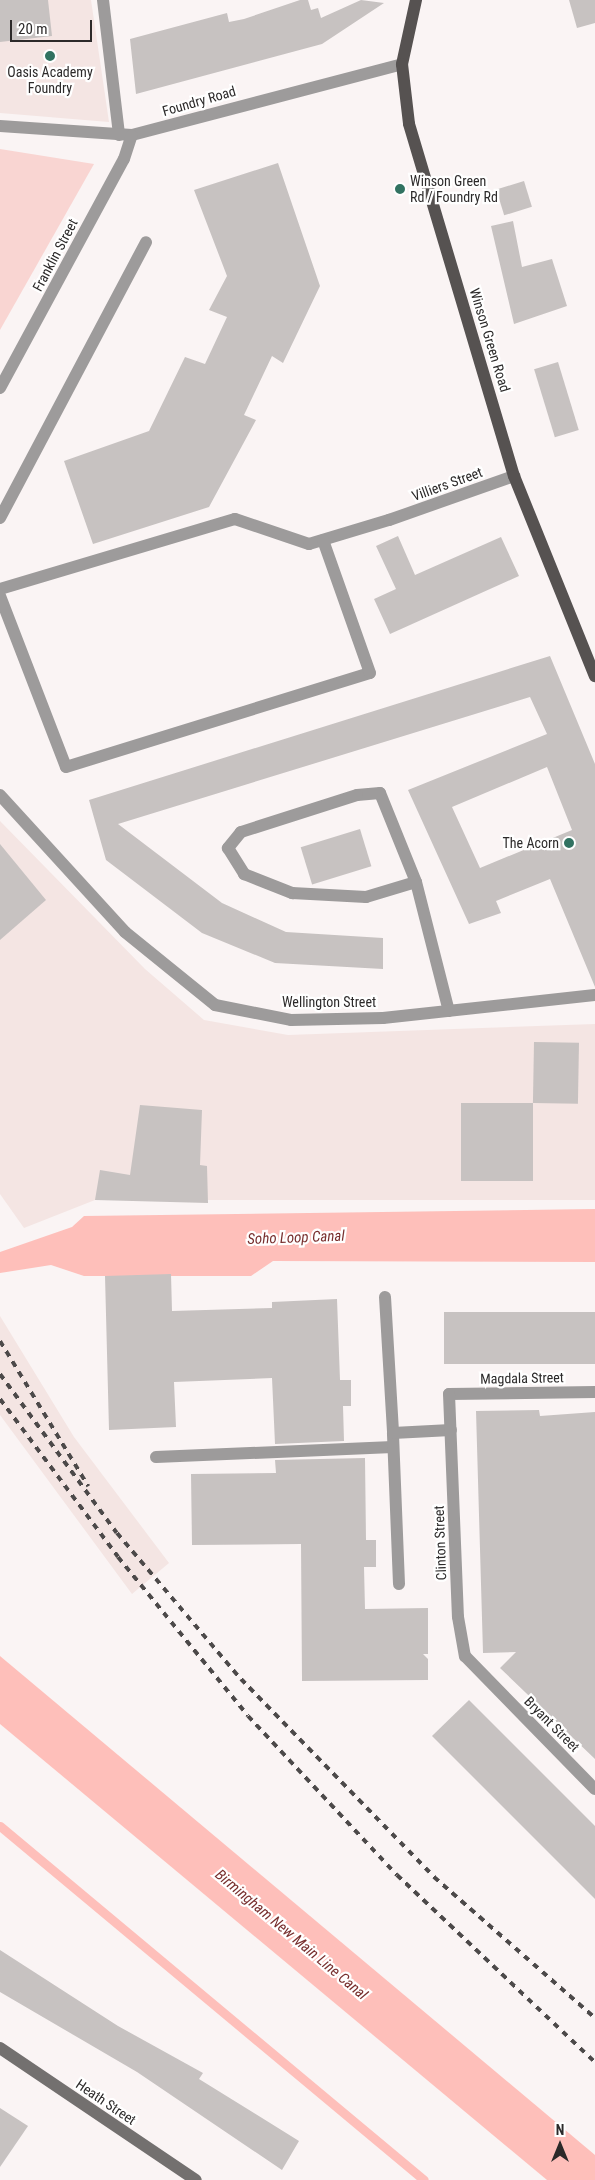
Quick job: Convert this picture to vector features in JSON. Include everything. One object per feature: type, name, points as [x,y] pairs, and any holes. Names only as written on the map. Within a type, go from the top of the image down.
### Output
[{"type":"main road","name":"Winson Green Road","points":[[416,2],[402,64],[409,124],[514,476],[595,676]]},
{"type":"main road","name":"Heath Street","points":[[0,2048],[196,2180]]},
{"type":"street","points":[[104,0],[119,135]]},
{"type":"street","name":"Foundry Road","points":[[0,126],[132,135],[402,64]]},
{"type":"street","name":"Franklin Street","points":[[0,388],[124,158],[132,135]]},
{"type":"street","points":[[0,518],[146,242]]},
{"type":"street","name":"Villiers Street","points":[[0,589],[235,519],[309,544],[389,520],[514,476]]},
{"type":"street","points":[[0,596],[66,767],[370,673],[323,540]]},
{"type":"street","points":[[416,882],[366,897],[292,893],[244,874],[228,848],[240,832],[357,795],[380,793],[416,882],[449,1011]]},
{"type":"street","name":"Wellington Street","points":[[0,795],[124,932],[215,1005],[291,1020],[449,1011],[595,995]]},
{"type":"street","points":[[385,1297],[394,1447],[399,1584]]},
{"type":"street","name":"Magdala Street","points":[[450,1394],[595,1392]]},
{"type":"street","name":"Clinton Street","points":[[450,1394],[458,1617],[465,1656],[488,1680]]},
{"type":"street","points":[[393,1433],[451,1430]]},
{"type":"street","points":[[156,1457],[394,1447]]},
{"type":"street","name":"Bryant Street","points":[[488,1680],[595,1789]]},
{"type":"shaded area","name":"Oasis Academy Foundry","points":[[0,0],[91,0],[109,122],[0,113]]},
{"type":"shaded area","points":[[0,149],[94,164],[0,330]]},
{"type":"shaded area","points":[[0,821],[145,969],[204,1020],[288,1035],[595,1024],[595,1200],[95,1200],[24,1228],[0,1194]]},
{"type":"shaded area","points":[[0,1316],[74,1437],[169,1563],[132,1594],[0,1415]]},
{"type":"water","name":"Soho Loop Canal","points":[[595,1209],[595,1262],[273,1261],[251,1276],[84,1276],[51,1265],[0,1273],[0,1252],[72,1227],[84,1216]]},
{"type":"water","name":"Birmingham New Main Line Canal","points":[[0,1656],[595,2155],[595,2180],[547,2180],[0,1724]]},
{"type":"building","points":[[0,0],[48,0],[52,36],[0,42]]},
{"type":"building","points":[[300,0],[308,0],[311,10],[318,8],[321,18],[361,0],[384,3],[322,44],[136,94],[130,39],[227,13],[229,22],[244,19]]},
{"type":"building","points":[[569,0],[595,0],[595,23],[577,28]]},
{"type":"building","points":[[278,163],[320,286],[283,363],[272,356],[244,415],[256,420],[209,507],[93,544],[64,461],[149,431],[185,357],[205,364],[227,317],[209,310],[227,276],[194,190]]},
{"type":"building","points":[[524,181],[532,207],[504,215],[496,189]]},
{"type":"building","points":[[513,221],[522,267],[552,259],[567,306],[514,324],[491,226]]},
{"type":"building","points":[[558,362],[579,430],[555,437],[534,369]]},
{"type":"building","points":[[398,536],[415,575],[501,537],[519,576],[390,634],[374,599],[396,589],[376,546]]},
{"type":"building","points":[[550,656],[595,764],[595,987],[550,879],[496,901],[501,913],[469,924],[408,790],[547,734],[530,697],[118,824],[222,903],[286,932],[383,938],[383,969],[275,963],[202,933],[106,860],[89,800]],"holes":[[[547,767],[572,830],[480,868],[452,807]]]},
{"type":"building","points":[[360,829],[371,866],[312,884],[301,847]]},
{"type":"building","points":[[0,844],[46,900],[0,940]]},
{"type":"building","points":[[534,1042],[579,1043],[578,1104],[533,1103]]},
{"type":"building","points":[[461,1103],[533,1103],[533,1181],[461,1181]]},
{"type":"building","points":[[140,1105],[202,1110],[200,1165],[207,1166],[208,1203],[95,1200],[100,1170],[130,1175]]},
{"type":"building","points":[[171,1274],[172,1311],[272,1308],[272,1302],[337,1299],[340,1380],[351,1380],[351,1406],[343,1406],[344,1441],[275,1444],[272,1378],[174,1382],[176,1427],[109,1430],[105,1276]]},
{"type":"building","points":[[444,1312],[595,1312],[595,1364],[444,1364]]},
{"type":"building","points":[[539,1410],[540,1416],[595,1412],[595,1759],[500,1668],[516,1652],[483,1653],[476,1411]]},
{"type":"building","points":[[365,1458],[366,1540],[376,1540],[376,1567],[364,1567],[365,1609],[428,1608],[428,1654],[423,1654],[428,1659],[428,1680],[302,1681],[301,1544],[192,1545],[191,1474],[276,1473],[275,1460]]},
{"type":"building","points":[[469,1700],[595,1826],[595,1899],[432,1736]]},
{"type":"building","points":[[0,1950],[118,2026],[203,2073],[199,2079],[299,2141],[282,2170],[137,2072],[0,1992]]},
{"type":"building","points":[[0,2108],[28,2126],[0,2167]]},
{"type":"waterway","points":[[0,1826],[424,2180]]},
{"type":"railway","points":[[0,1341],[88,1486]]},
{"type":"railway","points":[[0,1374],[117,1533],[241,1679],[434,1877],[595,2018]]},
{"type":"railway","points":[[0,1399],[118,1557],[248,1716],[397,1875],[595,2062]]},
{"type":"place","name":"Oasis Academy Foundry","points":[[50,56]]},
{"type":"place","name":"Winson Green Rd / Foundry Rd","points":[[400,189]]},
{"type":"place","name":"The Acorn","points":[[569,843]]}]
